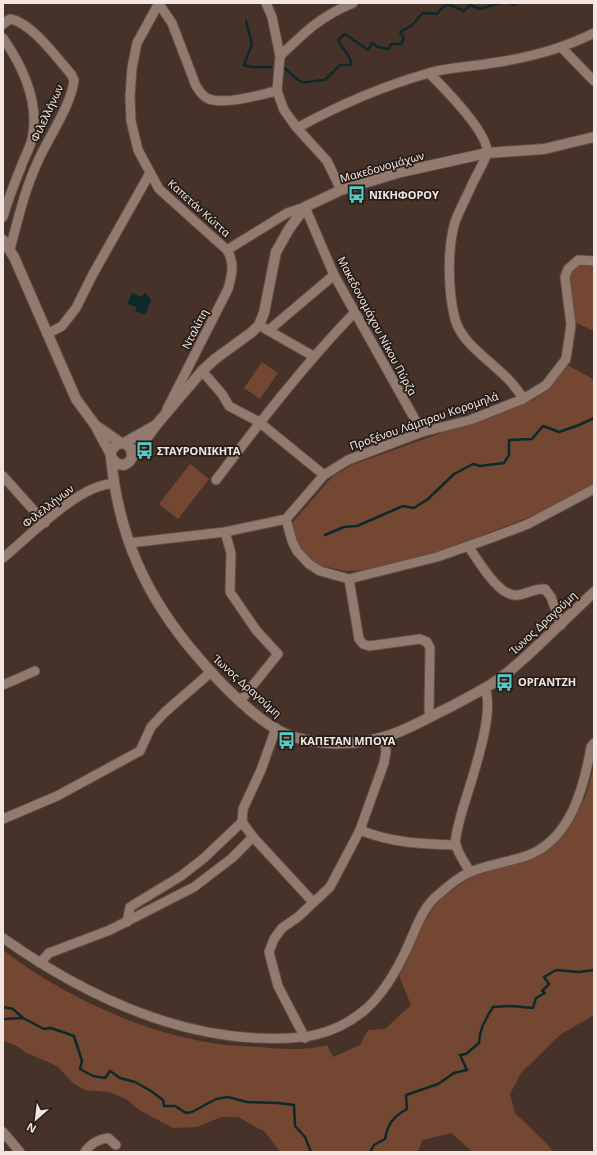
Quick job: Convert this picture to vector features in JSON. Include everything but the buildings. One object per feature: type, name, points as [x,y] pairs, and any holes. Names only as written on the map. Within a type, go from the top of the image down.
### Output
[{"type":"street","points":[[159,3],[172,22],[200,93],[208,99],[220,101],[277,92]]},
{"type":"street","name":"Καπετάν Κώττα","points":[[159,3],[138,43],[132,68],[130,96],[131,121],[138,150],[159,189],[227,250]]},
{"type":"street","points":[[266,3],[272,17],[280,56],[277,92],[284,110],[297,128],[327,161],[341,190]]},
{"type":"street","points":[[280,56],[310,26],[337,9],[354,3]]},
{"type":"street","name":"Φιλελλήνων","points":[[3,24],[10,19],[18,21],[27,27],[71,74],[74,80],[69,98],[28,185],[10,249]]},
{"type":"street","points":[[297,128],[337,106],[429,73],[493,63],[561,47],[594,33]]},
{"type":"street","name":"Φιλελλήνων","points":[[3,38],[22,71],[32,98],[34,123],[32,140],[10,192],[3,217]]},
{"type":"street","points":[[561,47],[594,81]]},
{"type":"street","points":[[429,73],[470,118],[484,140],[487,153],[455,223],[451,242],[450,263],[452,302],[455,320],[471,345],[507,375],[517,387],[523,399]]},
{"type":"street","name":"Μακεδονομάχων","points":[[259,325],[264,313],[276,252],[289,229],[305,207],[341,190],[400,172],[487,153],[544,149],[594,137]]},
{"type":"street","points":[[47,334],[62,326],[76,308],[93,274],[150,173]]},
{"type":"street","points":[[227,250],[287,213],[305,207]]},
{"type":"street","name":"Μακεδονομάχου Νίκου Πύρζα","points":[[305,207],[334,275],[422,432]]},
{"type":"street","points":[[3,240],[10,249],[76,399],[94,425],[117,464],[130,461]]},
{"type":"street","name":"Νταλίπη","points":[[164,416],[228,289],[233,273],[230,256],[227,250]]},
{"type":"street","name":"Προξένου Λάμπρου Κορομηλά","points":[[286,520],[324,475],[348,460],[422,432],[470,420],[523,399],[546,385],[566,359],[571,324],[565,277],[568,269],[578,260],[594,261]]},
{"type":"street","points":[[268,330],[334,275]]},
{"type":"street","points":[[216,480],[259,422],[313,356],[354,313]]},
{"type":"street","points":[[113,484],[146,442],[157,424],[202,372],[215,359],[252,332],[259,325],[313,356]]},
{"type":"street","points":[[202,372],[222,394],[229,406],[259,422],[324,475]]},
{"type":"street","points":[[111,456],[115,446],[157,424]]},
{"type":"street","points":[[94,425],[131,448],[130,461]]},
{"type":"street","name":"Ίωνος Δραγούμη","points":[[111,456],[113,484],[119,514],[135,561],[160,607],[181,638],[211,672],[241,700],[276,728],[294,736],[322,742],[357,741],[384,737],[430,717],[485,688],[510,670],[561,625],[594,592]]},
{"type":"street","points":[[3,476],[45,523]]},
{"type":"street","name":"Φιλελλήνων","points":[[3,558],[83,493],[101,485],[113,484]]},
{"type":"street","points":[[130,543],[225,532],[286,520],[292,541],[297,551],[309,564],[320,571],[349,580],[437,558],[528,524],[594,489]]},
{"type":"street","points":[[225,532],[231,553],[230,592],[252,624],[278,654],[241,700]]},
{"type":"street","points":[[468,546],[500,589],[509,595],[518,595],[537,588],[545,589],[551,597],[561,625]]},
{"type":"street","points":[[349,580],[359,639],[363,644],[369,646],[420,639],[427,642],[430,648],[430,717]]},
{"type":"street","points":[[3,685],[35,671]]},
{"type":"street","points":[[3,819],[57,796],[140,751],[151,727],[165,712],[211,672]]},
{"type":"street","points":[[470,872],[456,845],[458,829],[478,758],[487,714],[488,698],[485,688]]},
{"type":"street","points":[[276,728],[261,770],[243,809],[242,822],[253,837],[313,902]]},
{"type":"street","points":[[305,1038],[278,986],[269,952],[274,939],[282,928],[298,917],[330,887],[360,830],[385,756],[384,737]]},
{"type":"street","points":[[3,938],[40,963],[115,1002],[155,1019],[197,1031],[244,1037],[305,1038],[321,1035],[346,1024],[367,1008],[386,985],[401,962],[424,911],[437,895],[470,872],[527,856],[540,850],[561,830],[581,794],[591,747],[594,743]]},
{"type":"street","points":[[127,922],[130,907],[181,876],[204,858],[242,822]]},
{"type":"street","points":[[360,830],[374,836],[414,844],[456,845]]},
{"type":"street","points":[[40,963],[49,953],[127,922],[203,880],[232,858],[253,837]]},
{"type":"street","points":[[3,1132],[20,1152]]},
{"type":"street","points":[[85,1152],[100,1139],[108,1138],[116,1145]]},
{"type":"shaded area","points":[[579,265],[594,265],[594,331],[574,322],[569,280],[572,269]]},
{"type":"shaded area","points":[[262,362],[278,373],[260,399],[244,388]]},
{"type":"shaded area","points":[[567,365],[593,379],[594,376],[594,486],[551,509],[480,536],[462,546],[366,570],[345,571],[319,565],[307,559],[298,548],[291,524],[332,477],[352,465],[533,400],[552,384]]},
{"type":"shaded area","points":[[190,464],[209,479],[178,519],[159,504]]},
{"type":"shaded area","points":[[594,765],[594,1015],[561,1034],[521,1073],[510,1094],[515,1113],[547,1144],[553,1152],[472,1152],[452,1133],[422,1140],[418,1152],[280,1152],[265,1132],[238,1117],[221,1117],[197,1127],[173,1128],[139,1110],[126,1099],[108,1092],[85,1090],[73,1083],[57,1066],[27,1053],[15,1045],[3,1041],[3,950],[50,982],[75,996],[129,1020],[185,1038],[224,1045],[285,1049],[302,1049],[327,1045],[333,1057],[360,1045],[368,1030],[385,1029],[411,1005],[399,976],[421,927],[438,900],[477,873],[529,861],[557,843],[574,819],[586,795]]},
{"type":"water","points":[[132,293],[141,297],[145,293],[151,300],[145,315],[135,311],[137,307],[127,304]]},
{"type":"waterway","points":[[282,67],[302,82],[325,80],[340,65],[351,65],[350,58],[338,40],[345,34],[368,50],[372,43],[378,47],[389,49],[391,44],[401,44],[404,38],[400,32],[411,26],[423,13],[437,14],[448,4],[464,11],[470,5],[480,9],[499,3]]},
{"type":"waterway","points":[[510,3],[515,5],[515,3]]},
{"type":"waterway","points":[[246,21],[252,44],[244,65],[251,67],[271,67]]},
{"type":"waterway","points":[[325,535],[344,527],[357,526],[403,506],[414,508],[428,499],[454,474],[473,464],[480,466],[504,463],[509,455],[509,440],[532,439],[543,426],[559,432],[594,418]]},
{"type":"waterway","points":[[370,1152],[374,1145],[385,1139],[392,1121],[407,1109],[406,1095],[438,1084],[454,1073],[467,1070],[460,1055],[466,1054],[479,1043],[479,1038],[485,1020],[493,1007],[512,1006],[533,1008],[536,998],[545,993],[542,991],[549,984],[544,977],[556,970],[579,972],[594,970]]},
{"type":"waterway","points":[[3,1007],[13,1009],[23,1018]]},
{"type":"waterway","points":[[3,1019],[23,1018],[44,1029],[51,1028],[74,1036],[82,1061],[80,1069],[93,1076],[105,1078],[110,1071],[120,1078],[135,1082],[151,1091],[163,1100],[164,1106],[175,1106],[186,1113],[192,1112],[216,1099],[228,1097],[247,1102],[294,1105],[295,1126],[305,1137],[311,1152]]},
{"type":"place","name":"ΝΙΚΗΦΟΡΟΥ","points":[[356,195]]},
{"type":"place","name":"ΣΤΑΥΡΟΝΙΚΗΤΑ","points":[[144,451]]},
{"type":"place","name":"ΟΡΓΑΝΤΖΗ","points":[[505,682]]},
{"type":"place","name":"ΚΑΠΕΤΑΝ ΜΠΟΥΑ","points":[[287,741]]}]
